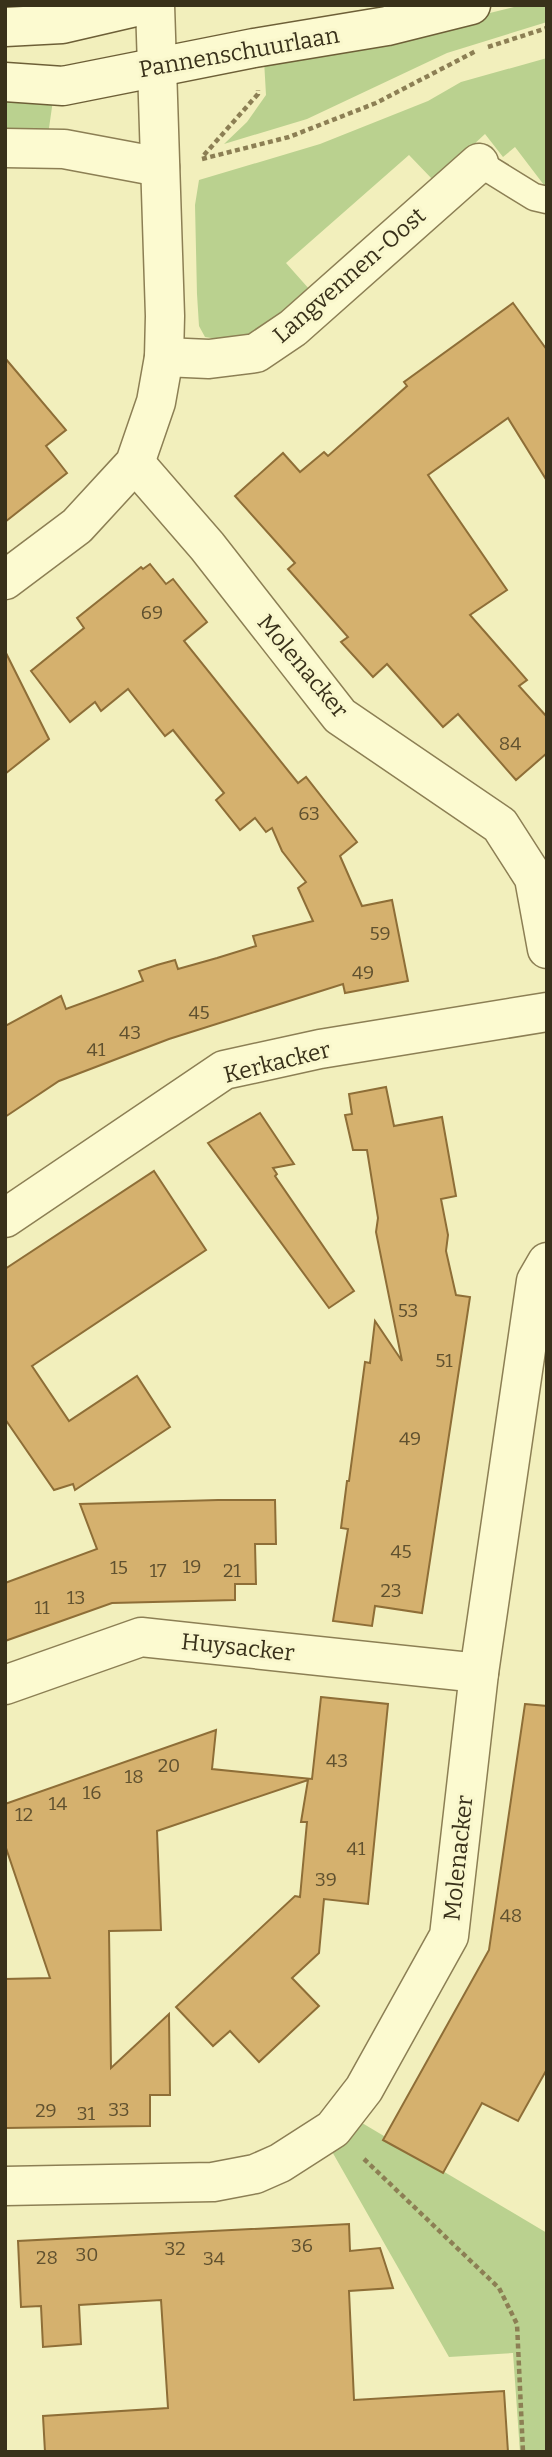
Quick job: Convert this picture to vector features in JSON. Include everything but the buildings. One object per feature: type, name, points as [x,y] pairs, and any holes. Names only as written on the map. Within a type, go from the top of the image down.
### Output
[{"type":"street","points":[[5,27],[62,24],[144,5]]},
{"type":"street","points":[[5,580],[77,526],[135,463],[156,402],[164,357],[165,316],[155,5]]},
{"type":"street","name":"Pannenschuurlaan","points":[[5,82],[63,86],[157,66],[387,26],[471,5]]},
{"type":"street","points":[[5,148],[64,149],[160,167]]},
{"type":"street","name":"Langvennen-Oost","points":[[164,357],[209,359],[256,353],[293,328],[479,163]]},
{"type":"street","name":"Molenacker","points":[[135,463],[207,546],[340,716],[500,825],[534,878],[547,949]]},
{"type":"street","name":"Kerkacker","points":[[5,1218],[224,1070],[320,1049],[547,1012]]},
{"type":"street","name":"Molenacker","points":[[5,2186],[213,2182],[255,2174],[280,2163],[333,2129],[365,2089],[449,1936],[479,1673],[537,1282],[547,1262]]},
{"type":"street","name":"Huysacker","points":[[5,1685],[141,1637],[479,1673]]},
{"type":"lane","points":[[479,163],[534,197],[547,200]]},
{"type":"path","points":[[258,94],[199,160],[289,136],[376,103],[475,51],[547,28]]},
{"type":"path","points":[[333,2129],[499,2288],[517,2324],[523,2452]]},
{"type":"green space","points":[[522,5],[547,5],[547,22],[447,53],[307,119],[224,144],[247,122],[266,95],[264,60],[389,38]]},
{"type":"green space","points":[[547,58],[547,189],[515,147],[503,157],[485,134],[434,181],[409,155],[286,263],[310,290],[266,330],[229,341],[205,337],[199,326],[197,294],[195,205],[199,180],[320,144],[428,101],[461,82]]},
{"type":"green space","points":[[5,96],[53,100],[48,135],[5,131]]},
{"type":"green space","points":[[352,2117],[547,2233],[547,2452],[520,2452],[513,2353],[449,2357],[326,2141]]}]
